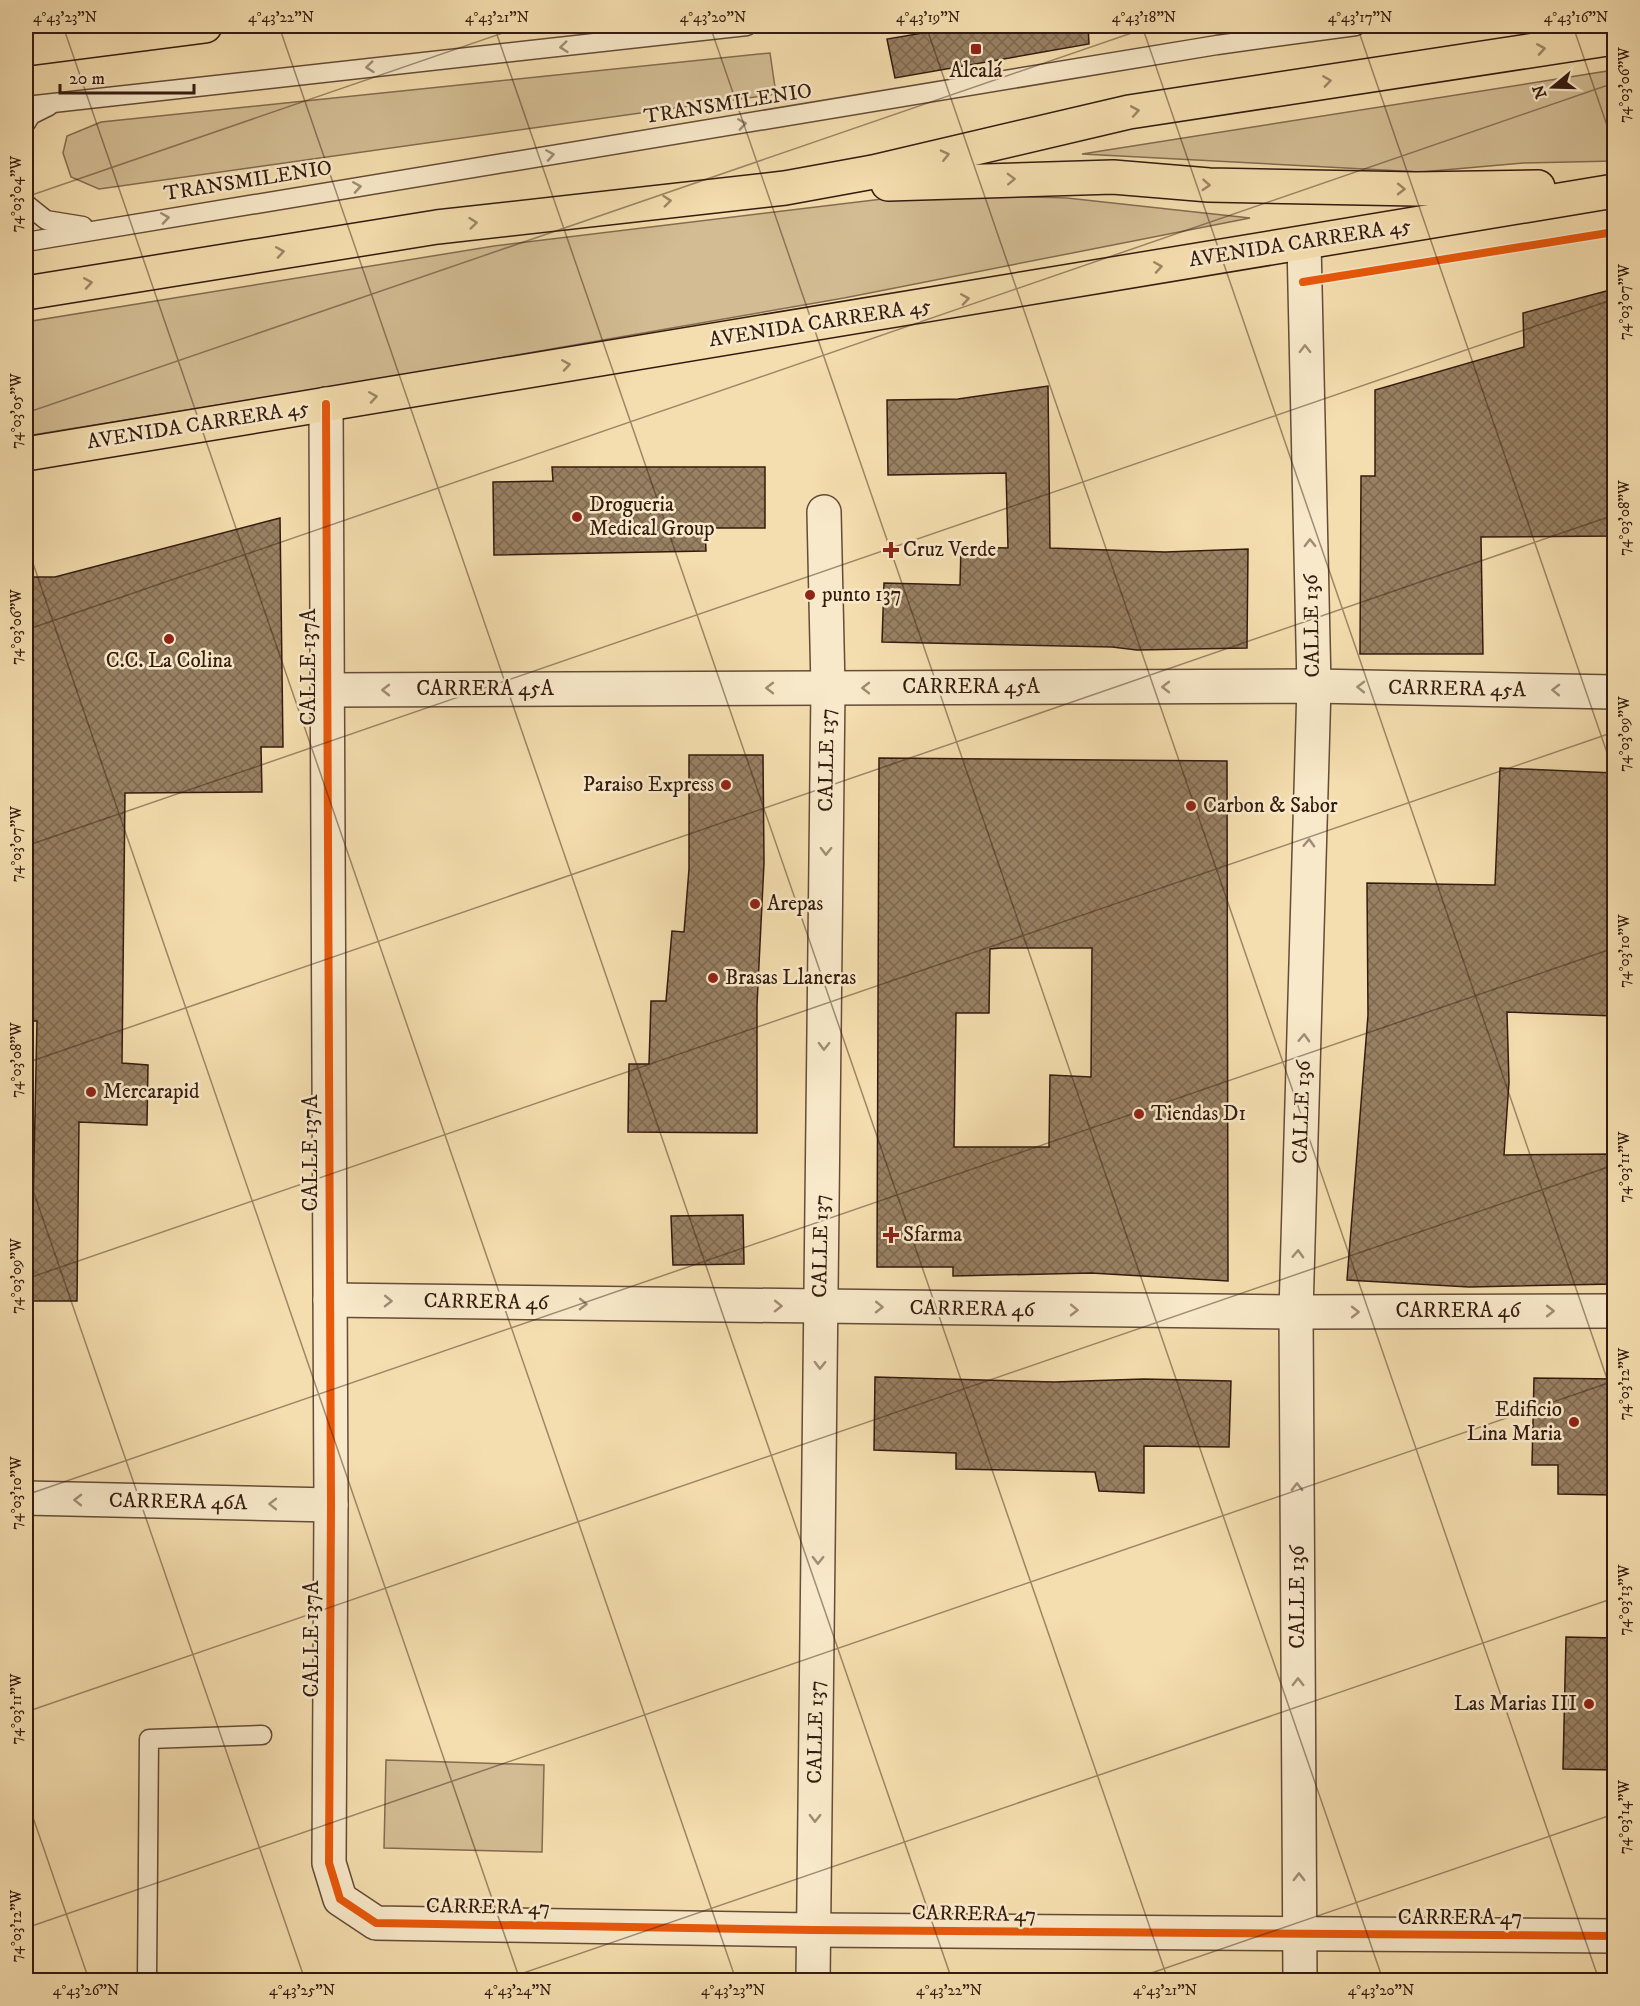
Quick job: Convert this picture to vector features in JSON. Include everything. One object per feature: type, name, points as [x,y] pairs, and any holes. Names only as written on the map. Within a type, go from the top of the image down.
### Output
[{"type":"highway","points":[[26,49],[205,26]]},
{"type":"highway","points":[[26,293],[437,227],[785,188],[873,172],[1129,112],[1614,38]]},
{"type":"highway","points":[[785,188],[1113,177],[1209,185],[1416,189],[1614,185]]},
{"type":"highway","name":"AVENIDA CARRERA 45","points":[[26,454],[1614,191]]},
{"type":"street","name":"CALLE 136","points":[[1300,1980],[1296,1312],[1314,686],[1304,243]]},
{"type":"street","name":"CALLE 137A","points":[[326,404],[331,1505],[329,1863],[340,1899]]},
{"type":"street","name":"CALLE 137","points":[[813,1980],[828,688],[824,512]]},
{"type":"street","name":"CARRERA 45A","points":[[327,690],[1314,686],[1614,692]]},
{"type":"street","name":"CARRERA 46","points":[[330,1300],[1296,1312],[1614,1311]]},
{"type":"street","name":"CARRERA 46A","points":[[26,1498],[331,1505]]},
{"type":"street","name":"CARRERA 47","points":[[340,1899],[376,1923],[813,1930],[1614,1936]]},
{"type":"lane","points":[[26,106],[747,26]]},
{"type":"lane","name":"TRANSMILENIO","points":[[26,242],[1217,45],[1356,26]]},
{"type":"lane","points":[[26,123],[31,115],[59,101]]},
{"type":"lane","name":"TRANSMILENIO","points":[[26,204],[46,220],[76,226],[107,227]]},
{"type":"lane","points":[[147,1980],[149,1739],[262,1735]]},
{"type":"shaded area","points":[[770,53],[776,94],[99,189],[71,177],[63,153],[67,136],[101,122]]},
{"type":"shaded area","points":[[1614,70],[1614,161],[1523,163],[1421,172],[1082,154]]},
{"type":"shaded area","points":[[924,194],[1067,198],[1250,218],[844,298],[356,383],[26,436],[26,322],[494,246]]},
{"type":"shaded area","points":[[386,1760],[544,1765],[542,1852],[384,1848]]},
{"type":"building","name":"Alcalá","points":[[964,26],[1088,26],[1089,44],[895,78],[887,39]]},
{"type":"building","points":[[1614,289],[1614,536],[1481,537],[1483,654],[1360,654],[1361,476],[1375,476],[1375,390],[1524,347],[1523,313]]},
{"type":"building","points":[[1048,386],[1050,548],[1165,552],[1248,549],[1247,648],[1137,650],[1112,647],[882,642],[884,583],[960,585],[961,547],[1008,548],[1006,473],[888,475],[887,400],[958,399]]},
{"type":"building","points":[[552,467],[765,467],[765,528],[705,528],[706,551],[494,555],[493,482],[553,481]]},
{"type":"building","points":[[280,518],[283,747],[261,747],[262,792],[125,793],[122,1063],[148,1065],[147,1125],[79,1122],[77,1301],[31,1301],[37,1021],[32,1021],[33,752],[26,752],[26,577],[55,577]]},
{"type":"building","points":[[689,755],[763,755],[764,863],[757,1005],[757,1133],[628,1132],[629,1064],[649,1064],[651,1001],[666,1001],[672,931],[684,932],[689,869]]},
{"type":"building","points":[[879,758],[1227,761],[1228,1281],[1091,1273],[953,1276],[953,1267],[877,1267]],"holes":[[[1092,948],[1091,1077],[1050,1075],[1049,1147],[954,1147],[956,1013],[989,1013],[990,949]]]},
{"type":"building","points":[[1500,768],[1614,773],[1614,1016],[1507,1012],[1509,1082],[1504,1155],[1614,1154],[1614,1284],[1469,1287],[1347,1280],[1368,1015],[1367,883],[1495,885]]},
{"type":"building","points":[[743,1215],[744,1264],[673,1265],[671,1216]]},
{"type":"building","points":[[875,1377],[1054,1382],[1144,1379],[1231,1381],[1229,1447],[1144,1446],[1144,1493],[1099,1491],[1095,1472],[956,1469],[956,1453],[874,1450]]},
{"type":"building","name":"Edificio Lina Maria","points":[[1534,1378],[1614,1379],[1614,1495],[1558,1494],[1558,1465],[1532,1465]]},
{"type":"building","name":"Las Marias III","points":[[1566,1637],[1614,1638],[1614,1770],[1563,1769]]},
{"type":"cycle path","points":[[1303,282],[1614,232]]},
{"type":"cycle path","points":[[326,404],[331,1505],[329,1863],[340,1899],[376,1923],[813,1930],[1614,1936]]},
{"type":"place","name":"Alcalá","points":[[976,49]]},
{"type":"place","name":"Drogueria Medical Group","points":[[577,517]]},
{"type":"place","name":"Cruz Verde","points":[[891,550]]},
{"type":"place","name":"punto 137","points":[[810,595]]},
{"type":"place","name":"C.C. La Colina","points":[[169,639]]},
{"type":"place","name":"Paraiso Express","points":[[726,785]]},
{"type":"place","name":"Carbon & Sabor","points":[[1191,806]]},
{"type":"place","name":"Arepas","points":[[755,904]]},
{"type":"place","name":"Brasas Llaneras","points":[[713,978]]},
{"type":"place","name":"Mercarapid","points":[[91,1092]]},
{"type":"place","name":"Tiendas D1","points":[[1139,1114]]},
{"type":"place","name":"Sfarma","points":[[891,1235]]},
{"type":"place","name":"Edificio Lina Maria","points":[[1574,1422]]},
{"type":"place","name":"Las Marias III","points":[[1589,1704]]}]
